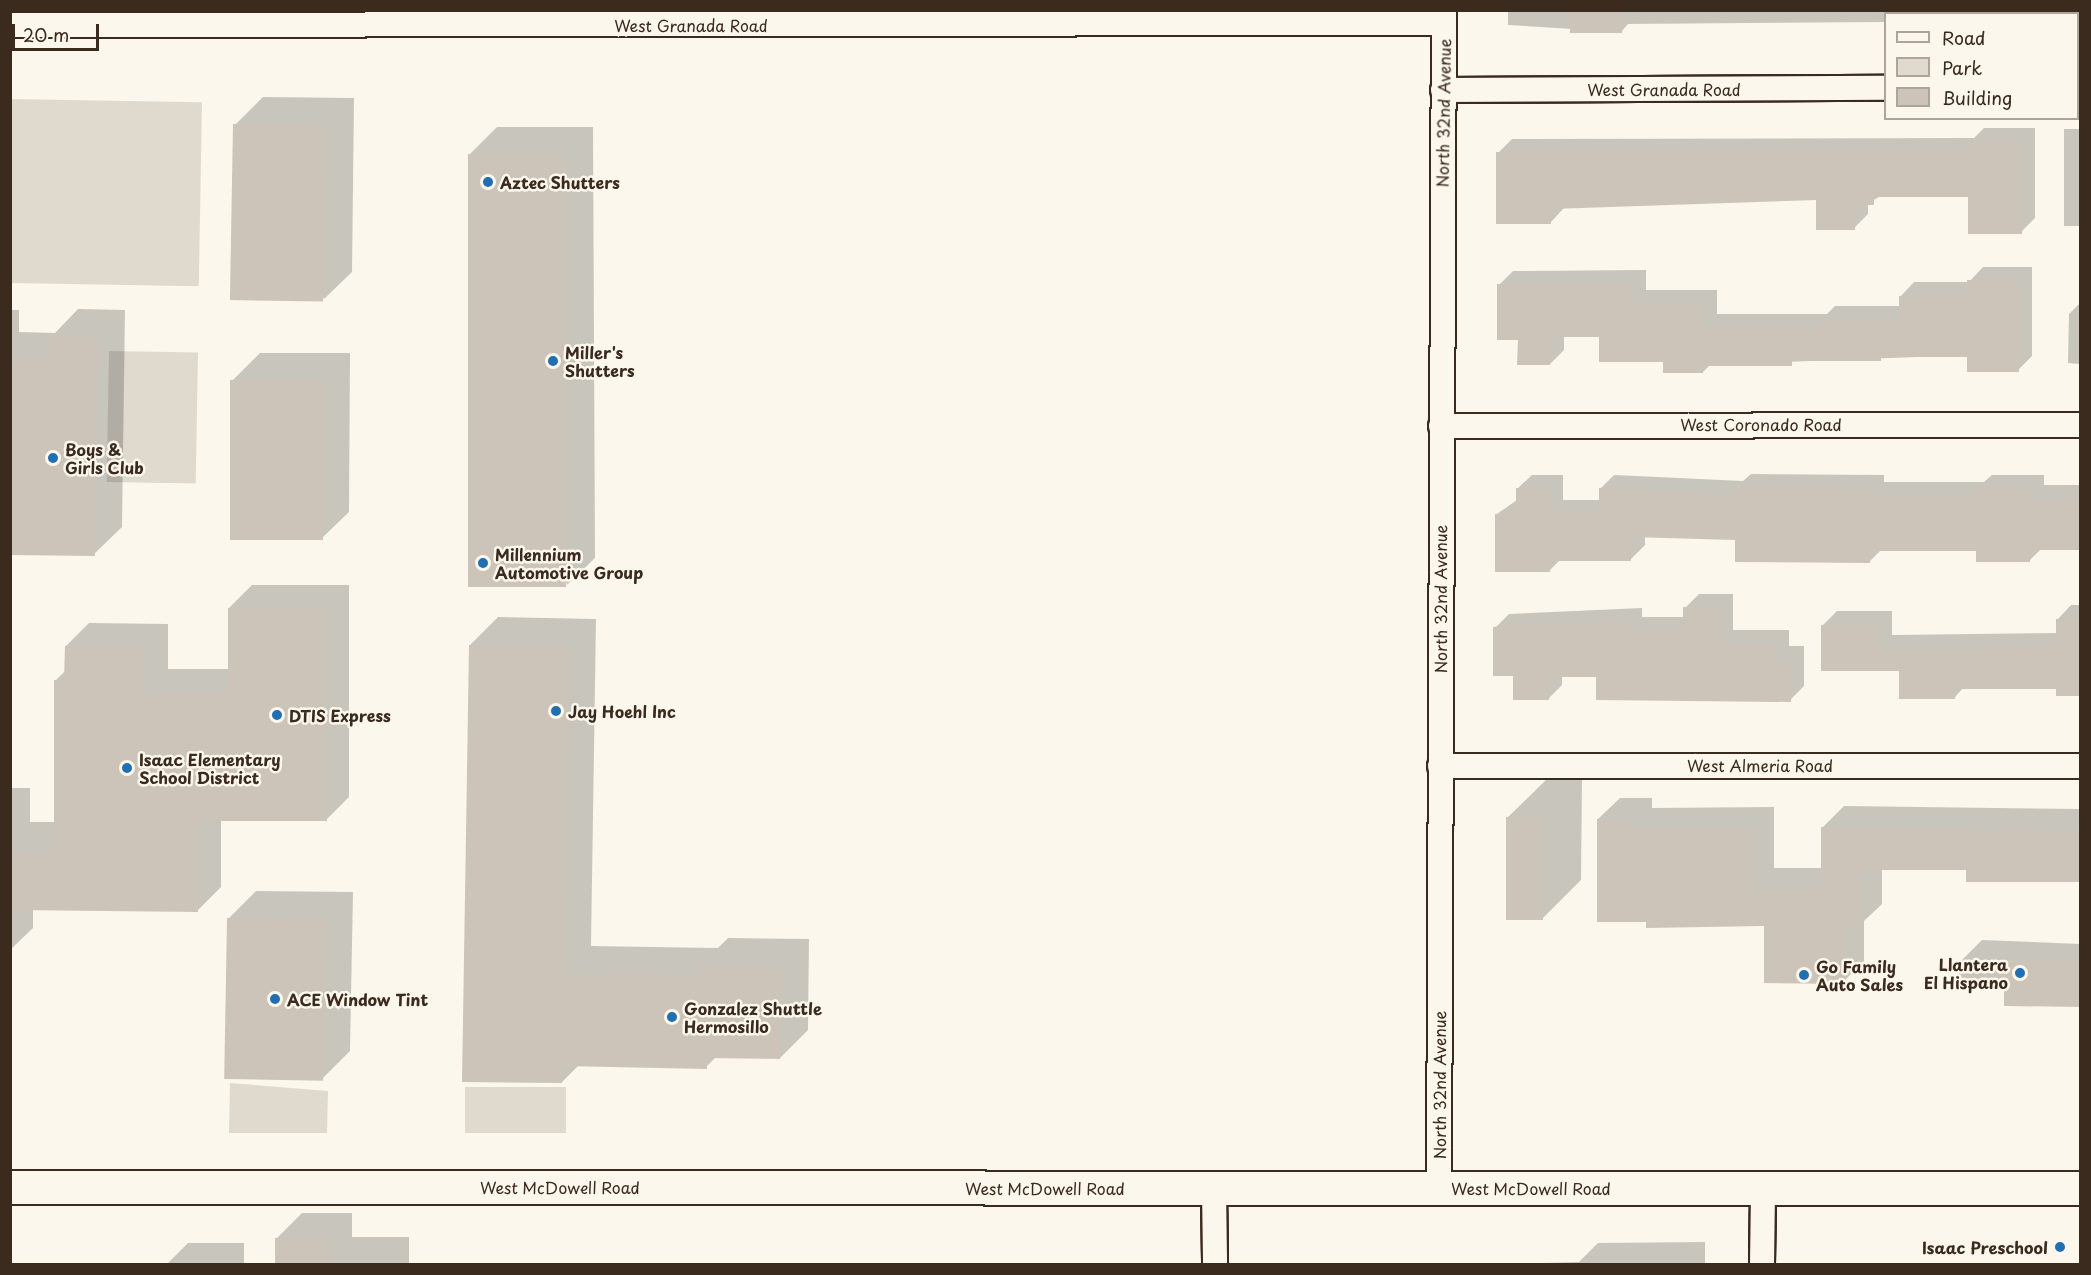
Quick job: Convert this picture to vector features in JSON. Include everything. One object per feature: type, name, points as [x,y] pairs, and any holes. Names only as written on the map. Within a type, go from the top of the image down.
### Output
[{"type":"main road","name":"West McDowell Road","points":[[10,1187],[2080,1188]]},
{"type":"street","name":"West Granada Road","points":[[10,25],[565,18],[1444,16]]},
{"type":"street","name":"North 32nd Avenue","points":[[1439,1188],[1444,16]]},
{"type":"street","name":"West Granada Road","points":[[1443,90],[1884,88]]},
{"type":"street","name":"West Coronado Road","points":[[1441,426],[2080,425]]},
{"type":"street","name":"West Almeria Road","points":[[1440,766],[2080,766]]},
{"type":"street","points":[[1214,1188],[1215,1264]]},
{"type":"street","points":[[1762,1264],[1763,1188]]},
{"type":"green space","points":[[11,99],[202,102],[199,286],[10,283]]},
{"type":"green space","points":[[109,351],[198,353],[196,484],[107,482]]},
{"type":"green space","points":[[230,1083],[328,1091],[327,1133],[229,1133]]},
{"type":"green space","points":[[465,1087],[566,1087],[566,1133],[465,1133]]},
{"type":"building","points":[[1570,10],[1622,10],[1622,33],[1570,33]]},
{"type":"building","points":[[233,124],[326,126],[323,302],[230,300]]},
{"type":"building","points":[[1968,142],[2022,142],[2022,234],[1968,234],[1968,197],[1874,197],[1874,205],[1855,205],[1855,230],[1816,230],[1816,200],[1551,209],[1551,224],[1496,224],[1496,152],[1968,152]]},
{"type":"building","points":[[468,154],[566,154],[566,587],[468,587]]},
{"type":"building","points":[[1967,280],[2019,280],[2019,372],[1967,372],[1967,357],[1881,357],[1881,361],[1792,361],[1792,366],[1703,366],[1703,373],[1663,373],[1663,362],[1599,362],[1599,337],[1550,337],[1550,365],[1517,365],[1518,340],[1497,340],[1497,284],[1633,284],[1633,303],[1703,303],[1703,328],[1819,328],[1819,320],[1899,320],[1899,296],[1967,296]]},
{"type":"building","name":"Boys & Girls Club","points":[[49,336],[98,337],[95,556],[10,555],[10,360],[49,360]]},
{"type":"building","points":[[230,380],[323,380],[323,540],[230,540]]},
{"type":"building","points":[[1735,487],[1870,489],[1870,495],[1976,495],[1976,488],[2030,488],[2030,499],[2080,499],[2080,550],[2030,550],[2030,562],[1976,562],[1976,551],[1870,551],[1870,563],[1735,562],[1735,540],[1631,537],[1631,561],[1550,561],[1550,572],[1495,572],[1495,514],[1516,514],[1516,488],[1550,488],[1550,514],[1599,514],[1599,488],[1735,495]]},
{"type":"building","name":"Isaac Elementary School District","points":[[327,607],[327,821],[199,821],[198,912],[10,910],[10,852],[46,852],[46,844],[54,844],[54,680],[64,680],[65,646],[146,646],[145,691],[228,692],[228,608]]},
{"type":"building","points":[[1683,607],[1720,607],[1720,643],[1776,643],[1776,659],[1791,659],[1791,702],[1596,700],[1596,677],[1549,677],[1549,700],[1513,700],[1513,676],[1493,676],[1493,627],[1628,621],[1628,630],[1683,630]]},
{"type":"building","points":[[2056,619],[2080,619],[2080,696],[2056,696],[2056,689],[1955,689],[1955,699],[1899,699],[1899,671],[1821,671],[1821,625],[1879,625],[1879,649],[1973,649],[2056,646]]},
{"type":"building","points":[[469,645],[569,646],[564,973],[699,975],[699,965],[782,967],[780,1059],[707,1058],[707,1069],[562,1066],[562,1083],[462,1082]]},
{"type":"building","points":[[1506,817],[1543,817],[1543,920],[1506,920]]},
{"type":"building","points":[[1597,819],[1631,819],[1631,828],[1753,828],[1754,889],[1821,889],[1821,827],[2080,831],[2080,882],[1966,882],[1966,870],[1861,870],[1861,926],[1844,926],[1844,984],[1764,983],[1764,926],[1646,928],[1646,922],[1597,922]]},
{"type":"building","name":"ACE Window Tint","points":[[227,918],[326,920],[323,1081],[224,1079]]},
{"type":"building","name":"Llantera El Hispano","points":[[1959,961],[2080,962],[2080,1007],[2004,1006],[2004,985],[1959,985]]},
{"type":"building","points":[[275,1238],[327,1238],[327,1264],[275,1264]]},
{"type":"place","name":"Aztec Shutters","points":[[488,182]]},
{"type":"place","name":"Miller's Shutters","points":[[553,361]]},
{"type":"place","name":"Boys & Girls Club","points":[[53,458]]},
{"type":"place","name":"Millennium Automotive Group","points":[[483,563]]},
{"type":"place","name":"Jay Hoehl Inc","points":[[556,711]]},
{"type":"place","name":"DTIS Express","points":[[277,715]]},
{"type":"place","name":"Isaac Elementary School District","points":[[127,768]]},
{"type":"place","name":"Llantera El Hispano","points":[[2020,973]]},
{"type":"place","name":"Go Family Auto Sales","points":[[1804,975]]},
{"type":"place","name":"ACE Window Tint","points":[[275,999]]},
{"type":"place","name":"Gonzalez Shuttle Hermosillo","points":[[672,1017]]},
{"type":"place","name":"Isaac Preschool","points":[[2060,1247]]}]
